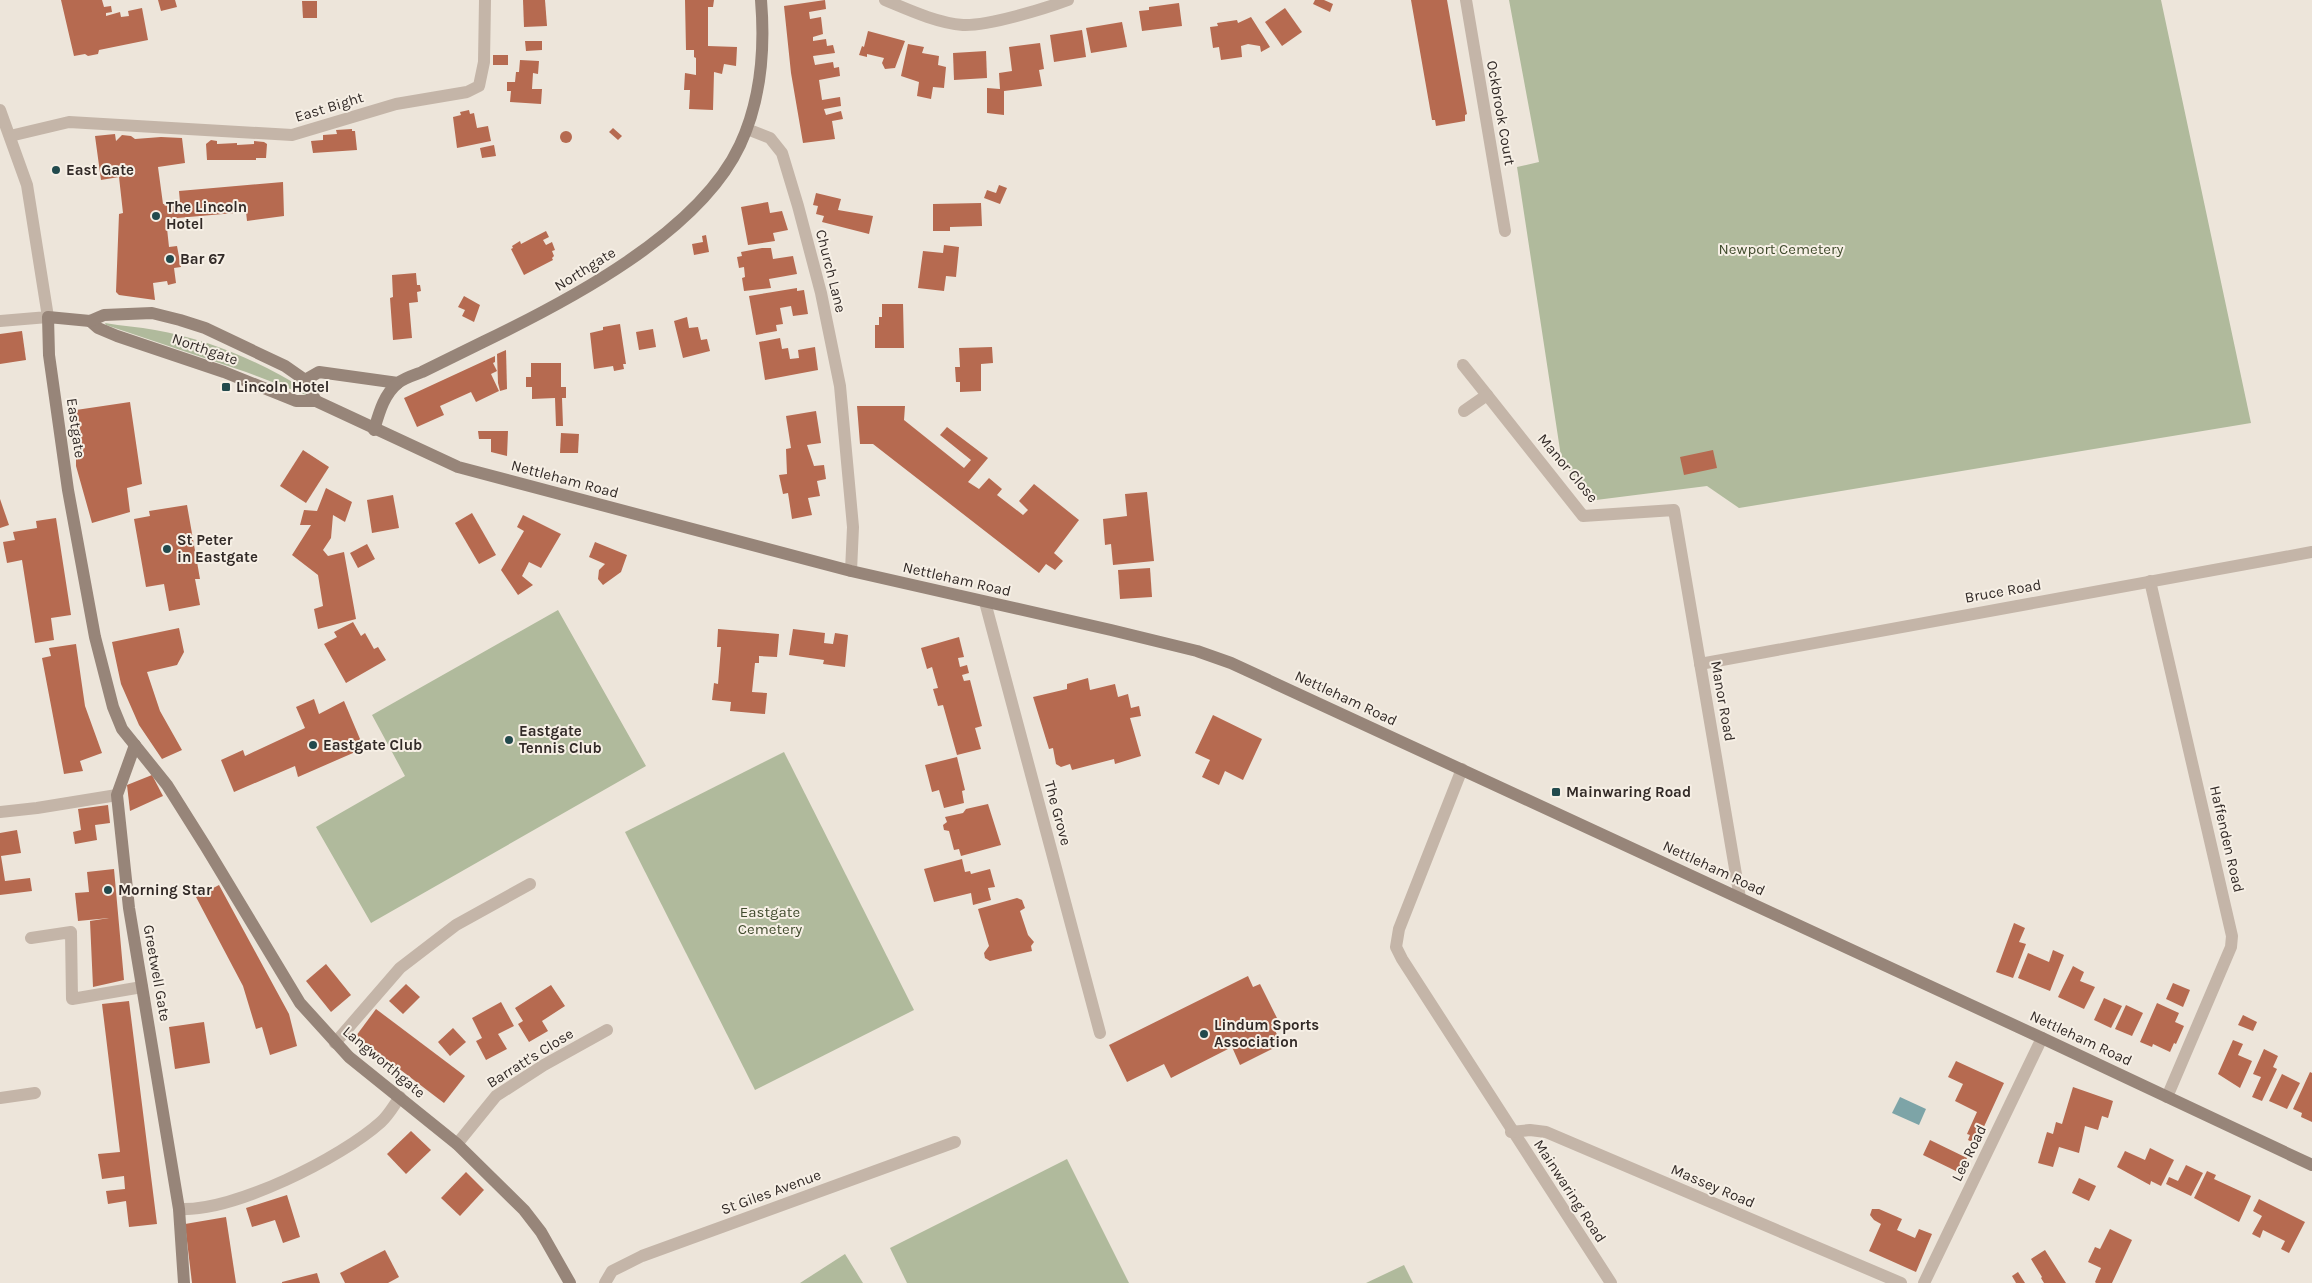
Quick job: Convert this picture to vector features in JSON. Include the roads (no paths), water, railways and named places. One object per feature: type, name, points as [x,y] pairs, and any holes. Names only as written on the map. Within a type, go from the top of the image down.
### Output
[{"type":"street","name":"East Bight","points":[[10,136],[70,122],[292,135],[396,104],[467,92],[479,86],[484,62],[484,0]]},
{"type":"street","points":[[747,129],[762,67],[763,31],[761,0]]},
{"type":"street","points":[[885,0],[940,20],[962,25],[985,23],[1068,0]]},
{"type":"street","name":"Ockbrook Court","points":[[1466,0],[1505,231]]},
{"type":"street","name":"Eastgate","points":[[0,110],[27,185],[48,317],[49,355],[68,490],[95,637],[113,707],[122,729],[135,745]]},
{"type":"street","name":"Northgate","points":[[374,430],[380,408],[398,383],[545,312],[628,262],[688,213],[712,187],[730,163],[747,129]]},
{"type":"street","name":"Church Lane","points":[[747,129],[770,138],[782,153],[821,293],[840,386],[853,527],[851,571]]},
{"type":"street","name":"Northgate","points":[[48,317],[90,321],[104,315],[152,314],[180,320],[205,328],[285,366],[305,380],[316,400],[296,401],[224,372],[117,336],[98,328],[90,321]]},
{"type":"street","points":[[0,321],[48,317]]},
{"type":"street","points":[[1464,365],[1487,395],[1464,411]]},
{"type":"street","points":[[305,380],[318,372],[398,383]]},
{"type":"street","name":"Manor Close","points":[[1487,395],[1583,516],[1674,510]]},
{"type":"street","name":"Nettleham Road","points":[[316,400],[374,430],[458,467],[851,571],[1197,651],[1230,663],[2042,1038],[2312,1165]]},
{"type":"street","name":"Manor Road","points":[[1674,510],[1740,898]]},
{"type":"street","name":"Bruce Road","points":[[1700,664],[2312,552]]},
{"type":"street","name":"Haffenden Road","points":[[2150,581],[2232,936],[2231,946],[2167,1097]]},
{"type":"street","name":"The Grove","points":[[985,602],[1100,1034]]},
{"type":"street","name":"Greetwell Gate","points":[[135,745],[117,794],[129,908],[179,1209],[184,1283]]},
{"type":"street","name":"Langworthgate","points":[[135,745],[161,777],[201,839],[300,1003],[349,1057],[457,1144],[524,1210],[540,1232],[570,1283]]},
{"type":"street","name":"Mainwaring Road","points":[[1462,769],[1399,929],[1396,947],[1511,1132],[1610,1283]]},
{"type":"street","points":[[0,812],[38,808],[117,794]]},
{"type":"street","points":[[335,1043],[389,978],[407,962],[456,925],[530,884]]},
{"type":"street","points":[[31,938],[71,932],[72,999],[142,987]]},
{"type":"street","name":"Barratt's Close","points":[[457,1144],[496,1096],[544,1065],[607,1030]]},
{"type":"street","name":"Lee Road","points":[[1924,1283],[2042,1038]]},
{"type":"street","points":[[0,1098],[35,1093]]},
{"type":"street","points":[[179,1209],[198,1209],[235,1198],[308,1170],[373,1128],[383,1120],[400,1097]]},
{"type":"street","name":"Massey Road","points":[[1511,1132],[1530,1130],[1546,1132],[1901,1283]]},
{"type":"street","name":"St Giles Avenue","points":[[605,1283],[612,1271],[642,1256],[955,1142]]},
{"type":"water","points":[[1900,1097],[1926,1109],[1919,1125],[1892,1113]]},
{"type":"place","name":"East Gate","points":[[56,170]]},
{"type":"place","name":"The Lincoln Hotel","points":[[156,216]]},
{"type":"place","name":"Bar 67","points":[[170,259]]},
{"type":"place","name":"Lincoln Hotel","points":[[226,387]]},
{"type":"place","name":"St Peter in Eastgate","points":[[167,549]]},
{"type":"place","name":"Eastgate Tennis Club","points":[[509,740]]},
{"type":"place","name":"Eastgate Club","points":[[313,745]]},
{"type":"place","name":"Mainwaring Road","points":[[1556,792]]},
{"type":"place","name":"Morning Star","points":[[108,890]]},
{"type":"place","name":"Lindum Sports Association","points":[[1204,1034]]},
{"type":"park label","name":"Newport Cemetery","points":[[1781,249]]},
{"type":"park label","name":"Eastgate Cemetery","points":[[770,920]]}]
